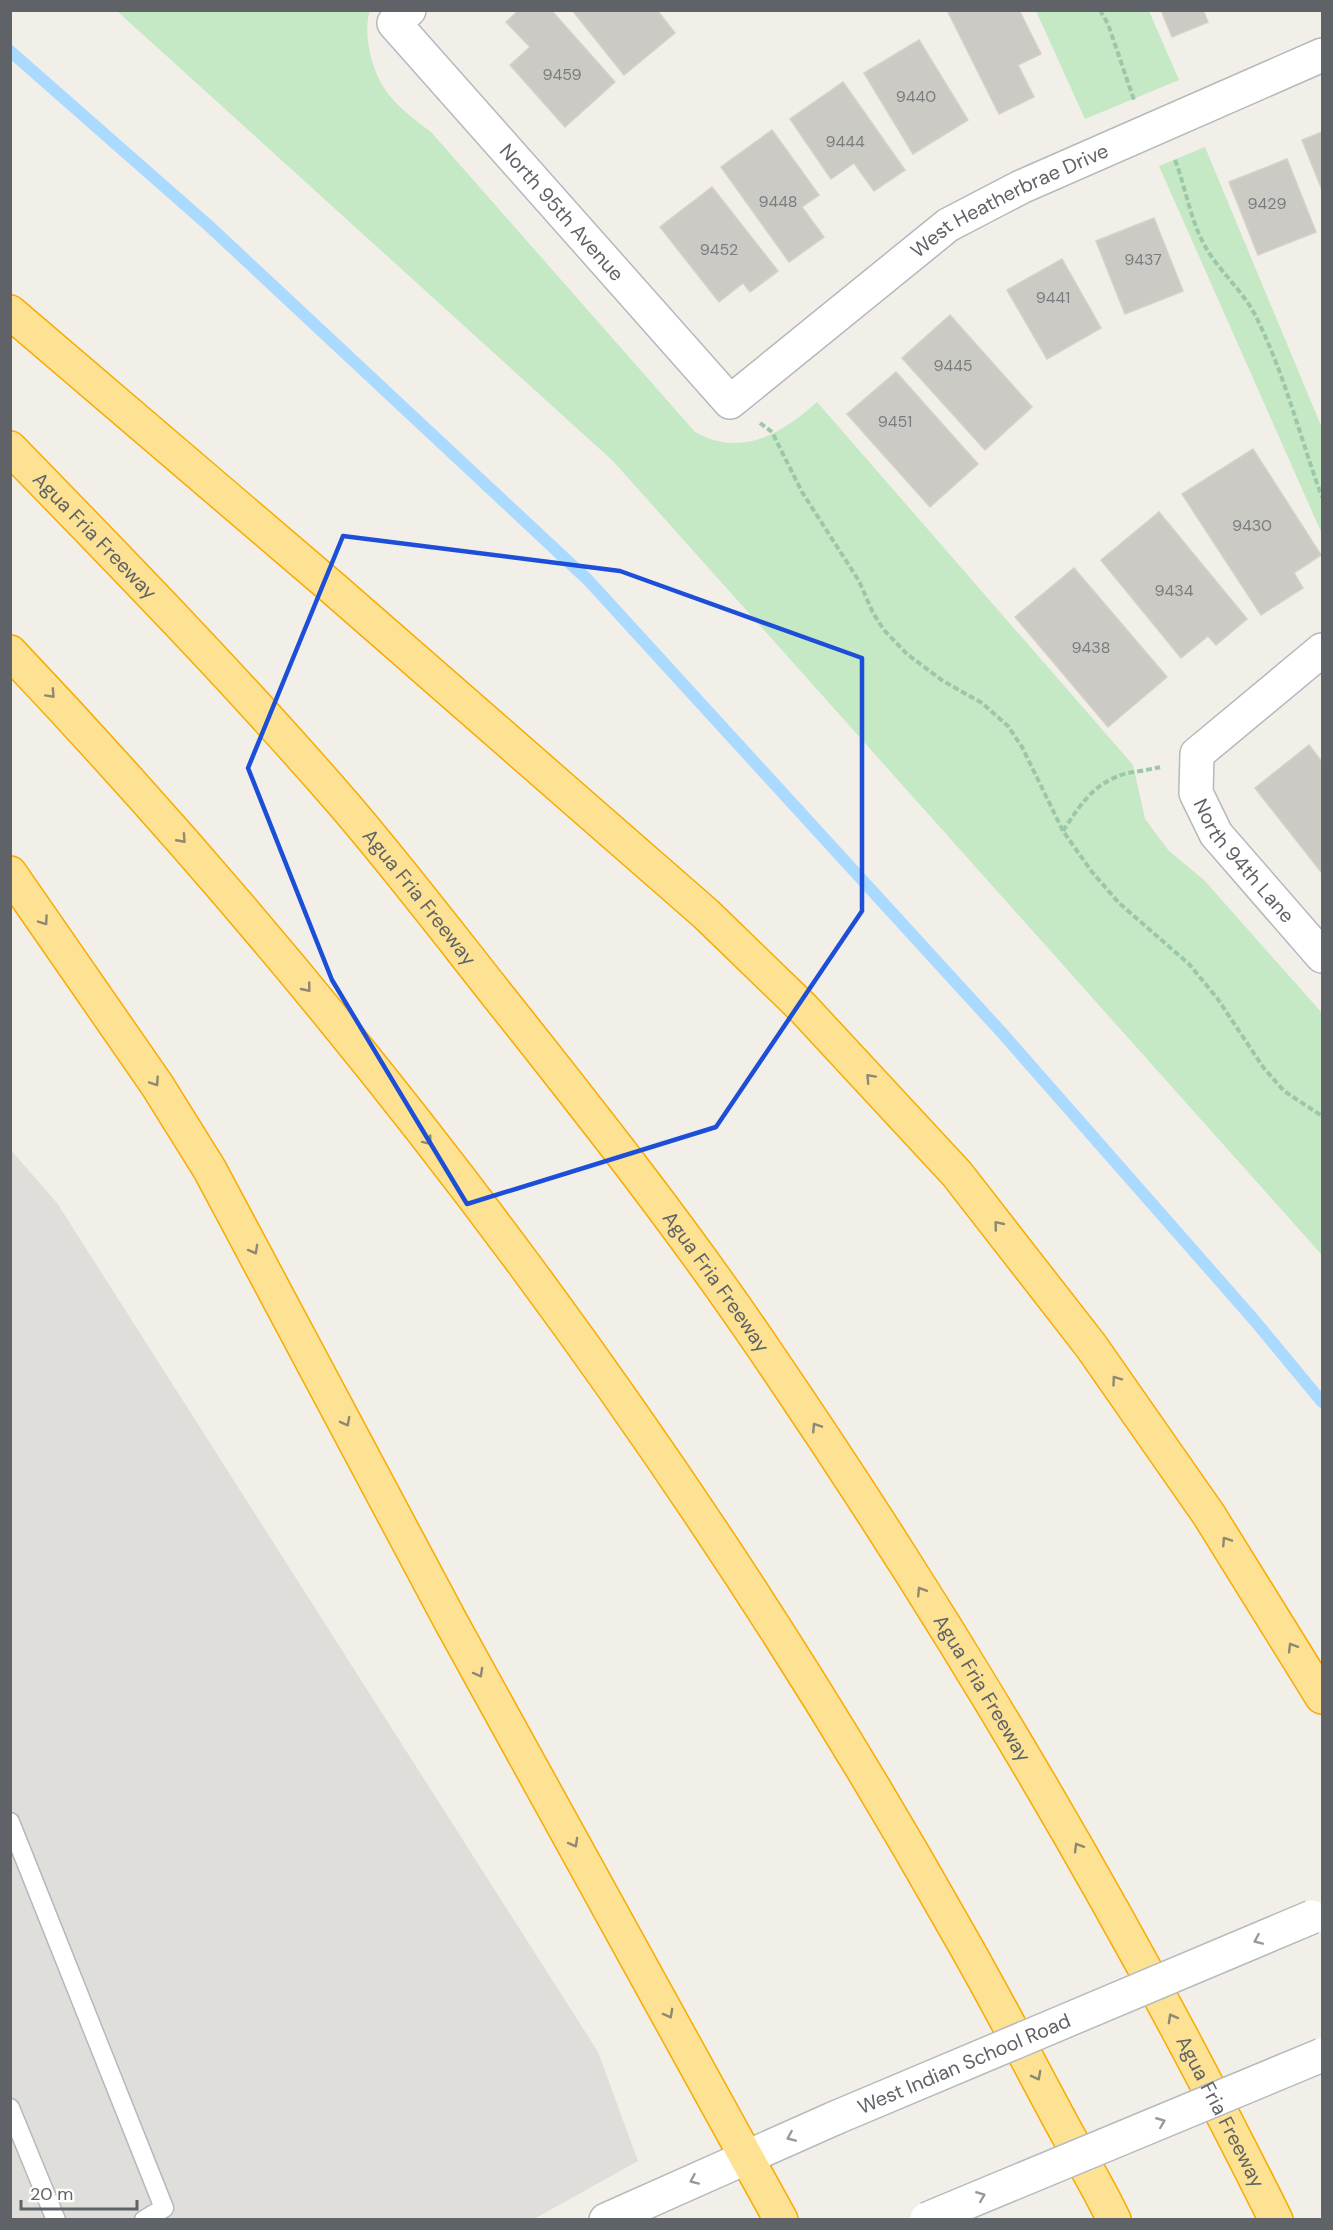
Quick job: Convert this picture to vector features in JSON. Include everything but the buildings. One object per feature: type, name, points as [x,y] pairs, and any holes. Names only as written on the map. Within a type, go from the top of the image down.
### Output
[{"type":"highway","points":[[10,312],[343,597],[697,906],[803,1008],[957,1174],[1062,1308],[1161,1443],[1323,1697]]},
{"type":"highway","name":"Agua Fria Freeway","points":[[10,448],[239,687],[344,804],[570,1088],[762,1346],[889,1540],[1086,1861],[1184,2040],[1275,2220]]},
{"type":"highway","points":[[10,652],[91,737],[208,869],[372,1068],[575,1335],[766,1614],[855,1755],[989,1988],[1114,2220]]},
{"type":"highway","points":[[10,873],[157,1085],[210,1170],[457,1632],[781,2220]]},
{"type":"street","name":"North 95th Avenue","points":[[402,17],[730,402]]},
{"type":"street","name":"West Heatherbrae Drive","points":[[730,402],[948,225],[1021,187],[1323,55]]},
{"type":"street","points":[[1197,754],[1323,650]]},
{"type":"street","name":"North 94th Lane","points":[[1197,754],[1196,793],[1216,834],[1323,956]]},
{"type":"street","name":"West Indian School Road","points":[[606,2220],[835,2118],[1317,1915]]},
{"type":"street","points":[[925,2220],[1323,2055]]},
{"type":"lane","points":[[10,1822],[164,2208],[144,2220]]},
{"type":"lane","points":[[10,2108],[56,2220]]},
{"type":"path","points":[[1100,10],[1108,24],[1138,108],[1168,143],[1205,247],[1242,293],[1257,318],[1279,367],[1323,497]]},
{"type":"path","points":[[730,402],[772,432],[802,492],[859,581],[873,613],[884,630],[907,654],[943,681],[982,702],[1008,726],[1022,747],[1063,831],[1119,903],[1189,964],[1217,998],[1263,1067],[1284,1091],[1323,1116]]},
{"type":"path","points":[[1063,831],[1091,791],[1107,781],[1197,754]]},
{"type":"highlighted area","points":[[343,536],[620,571],[862,658],[862,911],[716,1127],[467,1204],[332,980],[248,768]]},
{"type":"shaded area","points":[[10,1149],[57,1203],[598,2052],[638,2161],[534,2219],[11,2219]]},
{"type":"green space","points":[[117,11],[370,11],[367,29],[369,48],[377,76],[383,87],[399,106],[431,132],[695,432],[729,443],[760,439],[789,424],[817,402],[1133,765],[1145,819],[1169,851],[1204,880],[1322,1013],[1322,1255],[613,461]]},
{"type":"green space","points":[[1036,11],[1149,11],[1179,80],[1085,119]]},
{"type":"green space","points":[[1205,147],[1322,428],[1322,534],[1159,166]]},
{"type":"waterway","points":[[10,51],[208,225],[588,580],[1003,1034],[1255,1321],[1322,1402]]}]
